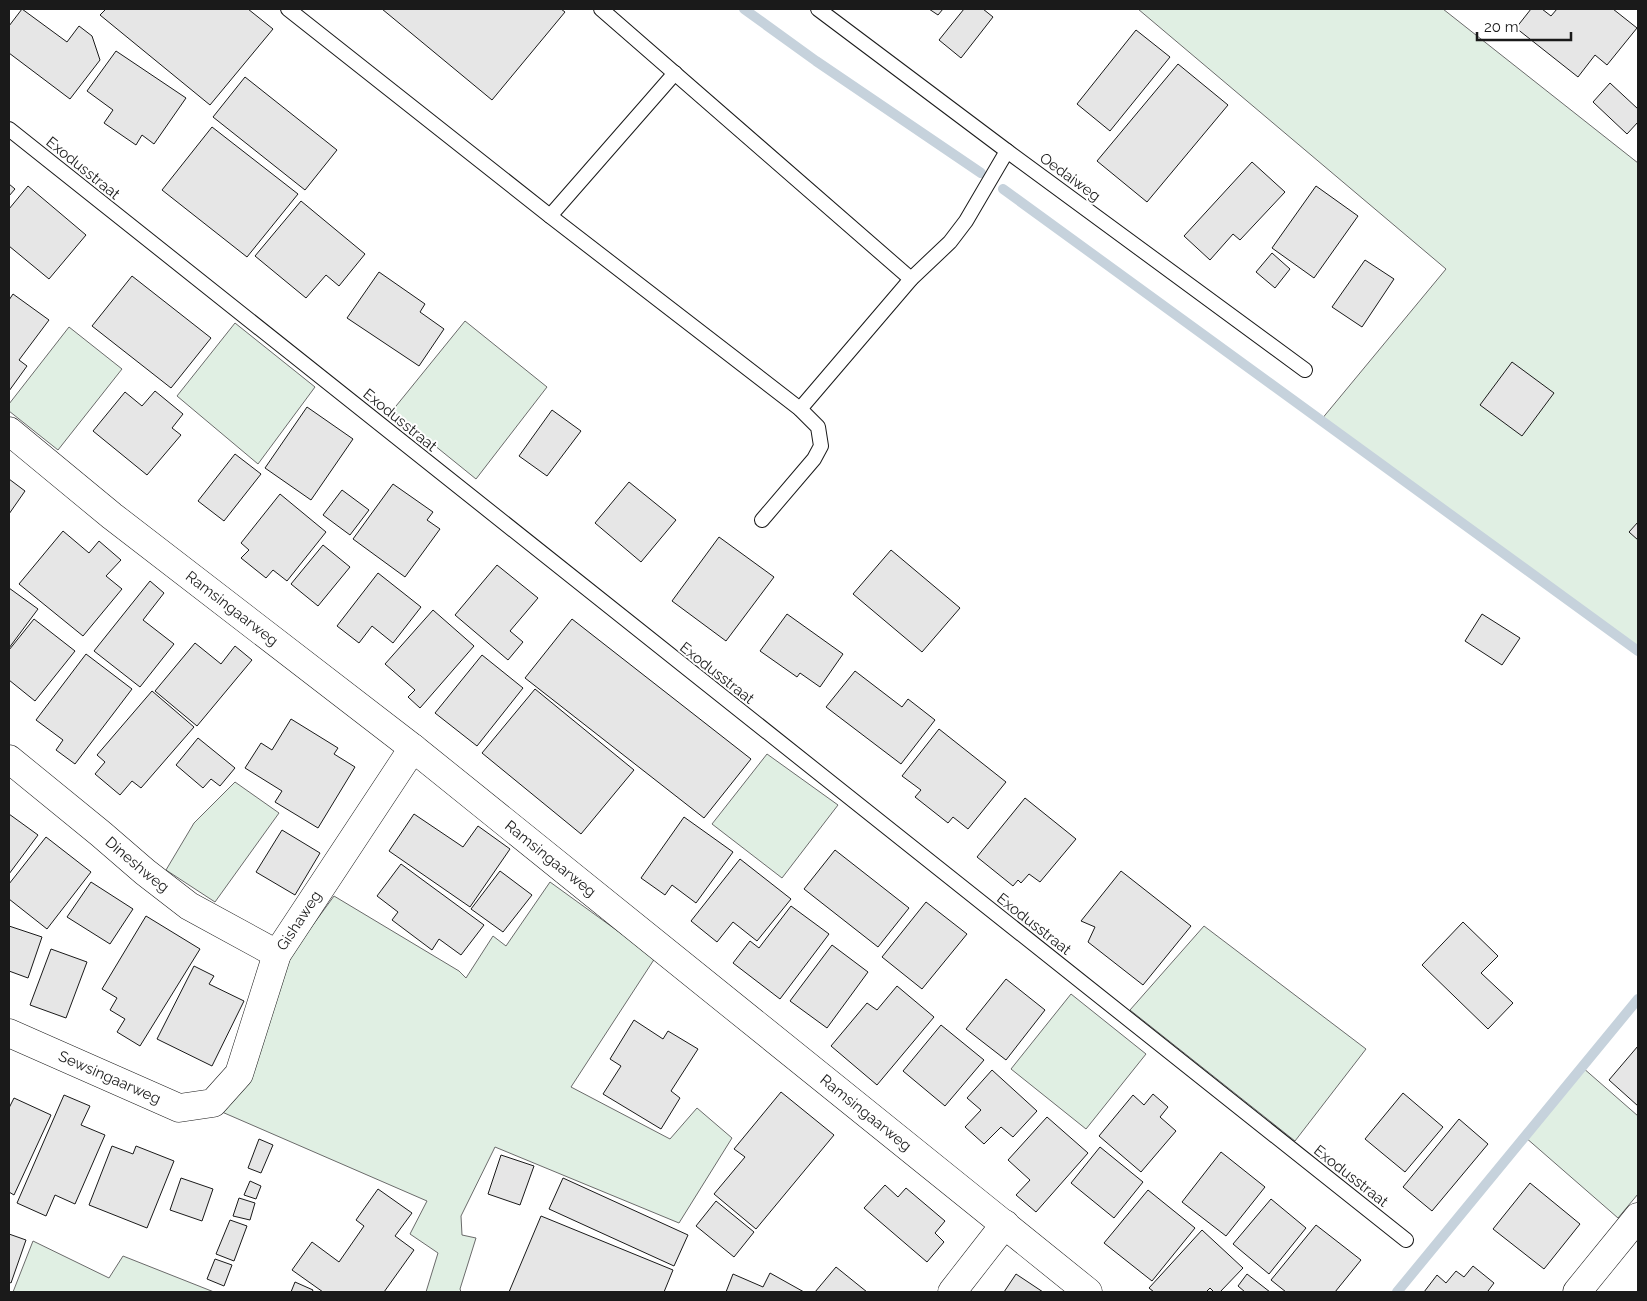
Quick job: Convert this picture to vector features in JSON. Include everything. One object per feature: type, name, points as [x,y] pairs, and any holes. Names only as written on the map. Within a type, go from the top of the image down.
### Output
[{"type":"street","name":"Ramsingaarweg","points":[[9,432],[112,516],[413,748],[1088,1292]]},
{"type":"street","name":"Gishaweg","points":[[212,1103],[239,1074],[278,954],[413,748]]},
{"type":"street","name":"Dineshweg","points":[[9,759],[189,906],[278,954]]},
{"type":"street","name":"Sewsingaarweg","points":[[9,1033],[179,1108],[212,1103]]},
{"type":"street","points":[[1576,1292],[1638,1217]]},
{"type":"street","points":[[952,1292],[1005,1224]]},
{"type":"lane","points":[[288,9],[550,216],[800,409],[818,427],[821,446],[814,460],[762,520]]},
{"type":"lane","points":[[601,9],[911,279]]},
{"type":"lane","name":"Oedaiweg","points":[[818,9],[1007,152],[1305,370]]},
{"type":"lane","points":[[550,216],[675,73]]},
{"type":"lane","name":"Exodusstraat","points":[[9,129],[1406,1240]]},
{"type":"lane","points":[[800,409],[911,279],[950,242],[1007,152]]},
{"type":"green space","points":[[1138,9],[1443,9],[1638,163],[1638,651],[1321,420],[1446,269]]},
{"type":"green space","points":[[465,321],[547,387],[476,479],[392,411]]},
{"type":"green space","points":[[235,323],[315,387],[258,464],[177,396]]},
{"type":"green space","points":[[69,327],[122,369],[58,450],[9,411],[9,404]]},
{"type":"green space","points":[[767,754],[838,805],[782,878],[712,824]]},
{"type":"green space","points":[[235,782],[279,813],[215,902],[166,870],[194,823]]},
{"type":"green space","points":[[550,882],[655,958],[571,1087],[670,1139],[697,1108],[732,1138],[679,1223],[495,1147],[461,1216],[462,1235],[476,1238],[460,1289],[461,1292],[426,1292],[438,1253],[410,1234],[427,1201],[222,1112],[288,959],[334,896],[459,971],[466,978],[493,936],[506,946]]},
{"type":"green space","points":[[1204,926],[1366,1049],[1295,1141],[1130,1010]]},
{"type":"green space","points":[[1071,994],[1146,1054],[1086,1129],[1011,1069]]},
{"type":"green space","points":[[1582,1067],[1638,1116],[1638,1194],[1618,1218],[1525,1137]]},
{"type":"green space","points":[[33,1241],[109,1278],[123,1256],[214,1292],[13,1292]]},
{"type":"building","points":[[22,9],[67,42],[79,26],[92,36],[100,60],[70,99],[9,53],[9,26]]},
{"type":"building","points":[[106,9],[248,9],[273,29],[210,105],[100,15]]},
{"type":"building","points":[[382,9],[561,9],[565,12],[492,100]]},
{"type":"building","points":[[929,9],[943,9],[938,15]]},
{"type":"building","points":[[964,9],[983,9],[993,17],[961,58],[939,40]]},
{"type":"building","points":[[1531,9],[1542,9],[1551,16],[1557,9],[1613,9],[1637,28],[1607,65],[1595,55],[1578,77],[1516,28]]},
{"type":"building","points":[[1136,30],[1170,57],[1110,131],[1077,104]]},
{"type":"building","points":[[116,51],[186,98],[154,144],[142,135],[136,145],[104,123],[113,110],[87,91]]},
{"type":"building","points":[[1178,64],[1228,105],[1147,202],[1097,161]]},
{"type":"building","points":[[245,77],[337,150],[305,190],[213,117]]},
{"type":"building","points":[[1610,83],[1638,109],[1638,122],[1627,134],[1593,102]]},
{"type":"building","points":[[212,127],[298,194],[247,257],[162,190]]},
{"type":"building","points":[[1252,162],[1285,192],[1240,240],[1233,234],[1210,260],[1184,236]]},
{"type":"building","points":[[9,184],[15,189],[9,196]]},
{"type":"building","points":[[28,186],[86,235],[49,279],[9,246],[9,209]]},
{"type":"building","points":[[1316,186],[1358,216],[1314,278],[1272,248]]},
{"type":"building","points":[[301,201],[365,254],[339,286],[326,275],[306,298],[255,256]]},
{"type":"building","points":[[1272,253],[1290,269],[1275,288],[1256,272]]},
{"type":"building","points":[[1365,260],[1394,279],[1362,327],[1332,307]]},
{"type":"building","points":[[379,272],[425,304],[420,312],[444,329],[419,366],[347,318]]},
{"type":"building","points":[[132,276],[211,338],[171,388],[92,326]]},
{"type":"building","points":[[13,294],[49,320],[19,360],[27,366],[9,391],[9,300]]},
{"type":"building","points":[[1512,362],[1554,393],[1522,436],[1480,405]]},
{"type":"building","points":[[155,391],[183,414],[172,428],[181,435],[147,475],[93,431],[125,392],[142,406]]},
{"type":"building","points":[[307,407],[353,439],[311,500],[265,468]]},
{"type":"building","points":[[552,410],[581,431],[547,476],[519,456]]},
{"type":"building","points":[[235,454],[261,474],[224,521],[198,501]]},
{"type":"building","points":[[9,479],[25,491],[9,514]]},
{"type":"building","points":[[629,482],[676,520],[641,562],[595,523]]},
{"type":"building","points":[[393,484],[433,512],[427,520],[440,529],[405,577],[353,539]]},
{"type":"building","points":[[342,490],[369,510],[350,535],[323,515]]},
{"type":"building","points":[[280,494],[326,532],[287,581],[273,570],[266,578],[241,558],[249,550],[241,543]]},
{"type":"building","points":[[1638,522],[1638,540],[1629,532]]},
{"type":"building","points":[[63,531],[89,553],[99,541],[121,560],[106,576],[122,589],[83,636],[19,584]]},
{"type":"building","points":[[719,537],[774,577],[726,641],[672,601]]},
{"type":"building","points":[[323,545],[350,567],[318,606],[291,584]]},
{"type":"building","points":[[891,550],[960,608],[922,652],[853,594]]},
{"type":"building","points":[[497,565],[538,598],[510,631],[523,642],[508,660],[455,615]]},
{"type":"building","points":[[378,573],[421,607],[393,643],[372,626],[359,643],[337,626]]},
{"type":"building","points":[[150,581],[164,593],[143,620],[174,644],[140,687],[94,651]]},
{"type":"building","points":[[9,588],[38,609],[9,648]]},
{"type":"building","points":[[433,610],[474,646],[420,708],[408,697],[415,690],[385,664]]},
{"type":"building","points":[[787,614],[843,654],[820,687],[800,673],[797,677],[760,651]]},
{"type":"building","points":[[1482,614],[1520,638],[1502,665],[1465,641]]},
{"type":"building","points":[[34,619],[75,651],[35,701],[9,680],[9,650]]},
{"type":"building","points":[[572,619],[751,759],[704,818],[525,678]]},
{"type":"building","points":[[195,643],[221,664],[235,646],[252,660],[197,726],[155,691]]},
{"type":"building","points":[[86,654],[132,689],[75,764],[56,750],[63,740],[36,720]]},
{"type":"building","points":[[482,655],[523,688],[477,746],[435,713]]},
{"type":"building","points":[[855,671],[902,707],[908,699],[935,720],[901,764],[826,707]]},
{"type":"building","points":[[535,689],[634,770],[581,834],[482,753]]},
{"type":"building","points":[[152,691],[194,727],[141,788],[132,781],[120,795],[95,774],[105,762],[97,755]]},
{"type":"building","points":[[291,719],[338,748],[334,754],[355,767],[318,828],[275,802],[282,791],[245,768],[261,743],[272,750]]},
{"type":"building","points":[[939,729],[1006,782],[968,829],[953,817],[948,823],[915,797],[921,790],[902,776]]},
{"type":"building","points":[[198,738],[235,768],[220,786],[211,779],[203,788],[176,765]]},
{"type":"building","points":[[1025,798],[1076,839],[1040,882],[1029,874],[1021,883],[1018,880],[1013,886],[977,857]]},
{"type":"building","points":[[9,814],[38,835],[9,874]]},
{"type":"building","points":[[414,814],[463,847],[478,826],[510,849],[470,907],[389,851]]},
{"type":"building","points":[[684,817],[733,852],[696,903],[672,885],[665,895],[641,878]]},
{"type":"building","points":[[282,830],[320,853],[295,895],[256,872]]},
{"type":"building","points":[[46,837],[91,872],[47,929],[9,899],[9,884]]},
{"type":"building","points":[[835,850],[909,908],[878,947],[804,889]]},
{"type":"building","points":[[740,859],[791,899],[757,941],[733,922],[717,942],[691,921]]},
{"type":"building","points":[[401,864],[484,925],[461,955],[439,939],[432,950],[392,920],[398,912],[377,896]]},
{"type":"building","points":[[500,871],[532,895],[503,932],[471,909]]},
{"type":"building","points":[[1121,871],[1191,926],[1143,985],[1088,942],[1095,927],[1081,921]]},
{"type":"building","points":[[91,882],[133,909],[110,944],[67,917]]},
{"type":"building","points":[[926,902],[967,934],[922,989],[882,957]]},
{"type":"building","points":[[791,906],[829,934],[780,999],[733,963],[750,941],[759,948]]},
{"type":"building","points":[[146,916],[200,949],[140,1046],[117,1032],[125,1019],[110,1010],[117,998],[102,989]]},
{"type":"building","points":[[1463,922],[1498,956],[1481,973],[1513,1003],[1488,1029],[1422,965]]},
{"type":"building","points":[[9,926],[42,937],[28,978],[9,971]]},
{"type":"building","points":[[832,945],[868,972],[827,1028],[790,1001]]},
{"type":"building","points":[[51,949],[87,962],[66,1018],[30,1005]]},
{"type":"building","points":[[194,966],[214,976],[209,984],[244,1001],[212,1066],[157,1039]]},
{"type":"building","points":[[1006,979],[1045,1010],[1006,1060],[966,1029]]},
{"type":"building","points":[[897,986],[934,1017],[877,1085],[831,1046],[867,1003],[877,1010]]},
{"type":"building","points":[[634,1020],[663,1039],[668,1031],[698,1049],[671,1091],[680,1098],[661,1129],[603,1094],[621,1066],[610,1059]]},
{"type":"building","points":[[941,1025],[984,1060],[945,1106],[903,1071]]},
{"type":"building","points":[[1638,1046],[1638,1106],[1609,1080]]},
{"type":"building","points":[[992,1070],[1037,1111],[1013,1137],[1001,1127],[984,1144],[965,1127],[981,1110],[967,1098]]},
{"type":"building","points":[[781,1092],[834,1135],[756,1229],[714,1194],[745,1157],[734,1149]]},
{"type":"building","points":[[1403,1093],[1443,1127],[1405,1172],[1365,1139]]},
{"type":"building","points":[[1153,1094],[1168,1107],[1160,1117],[1176,1131],[1141,1172],[1099,1136],[1133,1095],[1144,1105]]},
{"type":"building","points":[[64,1095],[90,1106],[81,1125],[105,1135],[75,1204],[55,1195],[46,1216],[17,1203]]},
{"type":"building","points":[[14,1098],[51,1115],[14,1195],[9,1192],[9,1108]]},
{"type":"building","points":[[1047,1117],[1088,1153],[1036,1212],[1016,1195],[1030,1180],[1008,1160]]},
{"type":"building","points":[[1459,1119],[1488,1144],[1432,1211],[1403,1187]]},
{"type":"building","points":[[259,1139],[273,1145],[261,1173],[248,1168]]},
{"type":"building","points":[[112,1146],[133,1154],[136,1146],[174,1161],[147,1228],[89,1205]]},
{"type":"building","points":[[1100,1147],[1143,1182],[1114,1218],[1071,1183]]},
{"type":"building","points":[[1221,1152],[1265,1187],[1226,1236],[1182,1202]]},
{"type":"building","points":[[501,1155],[534,1166],[520,1205],[488,1194]]},
{"type":"building","points":[[181,1178],[213,1189],[202,1221],[170,1210]]},
{"type":"building","points":[[563,1178],[688,1235],[674,1266],[549,1209]]},
{"type":"building","points":[[250,1181],[261,1186],[256,1199],[244,1195]]},
{"type":"building","points":[[1530,1183],[1580,1224],[1544,1269],[1493,1229]]},
{"type":"building","points":[[885,1185],[898,1197],[906,1188],[945,1221],[935,1233],[944,1242],[927,1262],[864,1208]]},
{"type":"building","points":[[378,1189],[412,1213],[395,1236],[414,1250],[384,1292],[323,1292],[292,1270],[312,1242],[339,1262],[364,1226],[356,1220]]},
{"type":"building","points":[[1148,1190],[1195,1228],[1152,1281],[1104,1243]]},
{"type":"building","points":[[239,1198],[255,1203],[250,1220],[233,1216]]},
{"type":"building","points":[[1271,1199],[1306,1228],[1269,1274],[1233,1244]]},
{"type":"building","points":[[716,1201],[754,1232],[734,1257],[696,1226]]},
{"type":"building","points":[[541,1216],[673,1270],[664,1292],[509,1292]]},
{"type":"building","points":[[230,1220],[247,1226],[234,1261],[216,1254]]},
{"type":"building","points":[[1316,1225],[1361,1260],[1335,1292],[1286,1292],[1271,1280]]},
{"type":"building","points":[[1202,1230],[1243,1268],[1220,1292],[1214,1292],[1210,1288],[1206,1292],[1154,1292],[1149,1288]]},
{"type":"building","points":[[9,1234],[26,1240],[11,1283],[9,1282]]},
{"type":"building","points":[[215,1259],[232,1265],[224,1286],[207,1279]]},
{"type":"building","points":[[1473,1266],[1494,1283],[1489,1292],[1424,1292],[1437,1275],[1446,1283],[1456,1271],[1464,1277]]},
{"type":"building","points":[[836,1267],[867,1292],[815,1292]]},
{"type":"building","points":[[770,1273],[804,1292],[726,1292],[733,1274],[763,1287]]},
{"type":"building","points":[[1016,1274],[1043,1292],[1004,1292]]},
{"type":"building","points":[[1247,1274],[1270,1292],[1245,1292],[1238,1286]]},
{"type":"building","points":[[295,1282],[313,1290],[312,1292],[291,1292]]},
{"type":"waterway","points":[[744,9],[816,61],[981,173]]},
{"type":"waterway","points":[[1003,189],[1638,651]]},
{"type":"waterway","points":[[1397,1292],[1638,999]]}]
